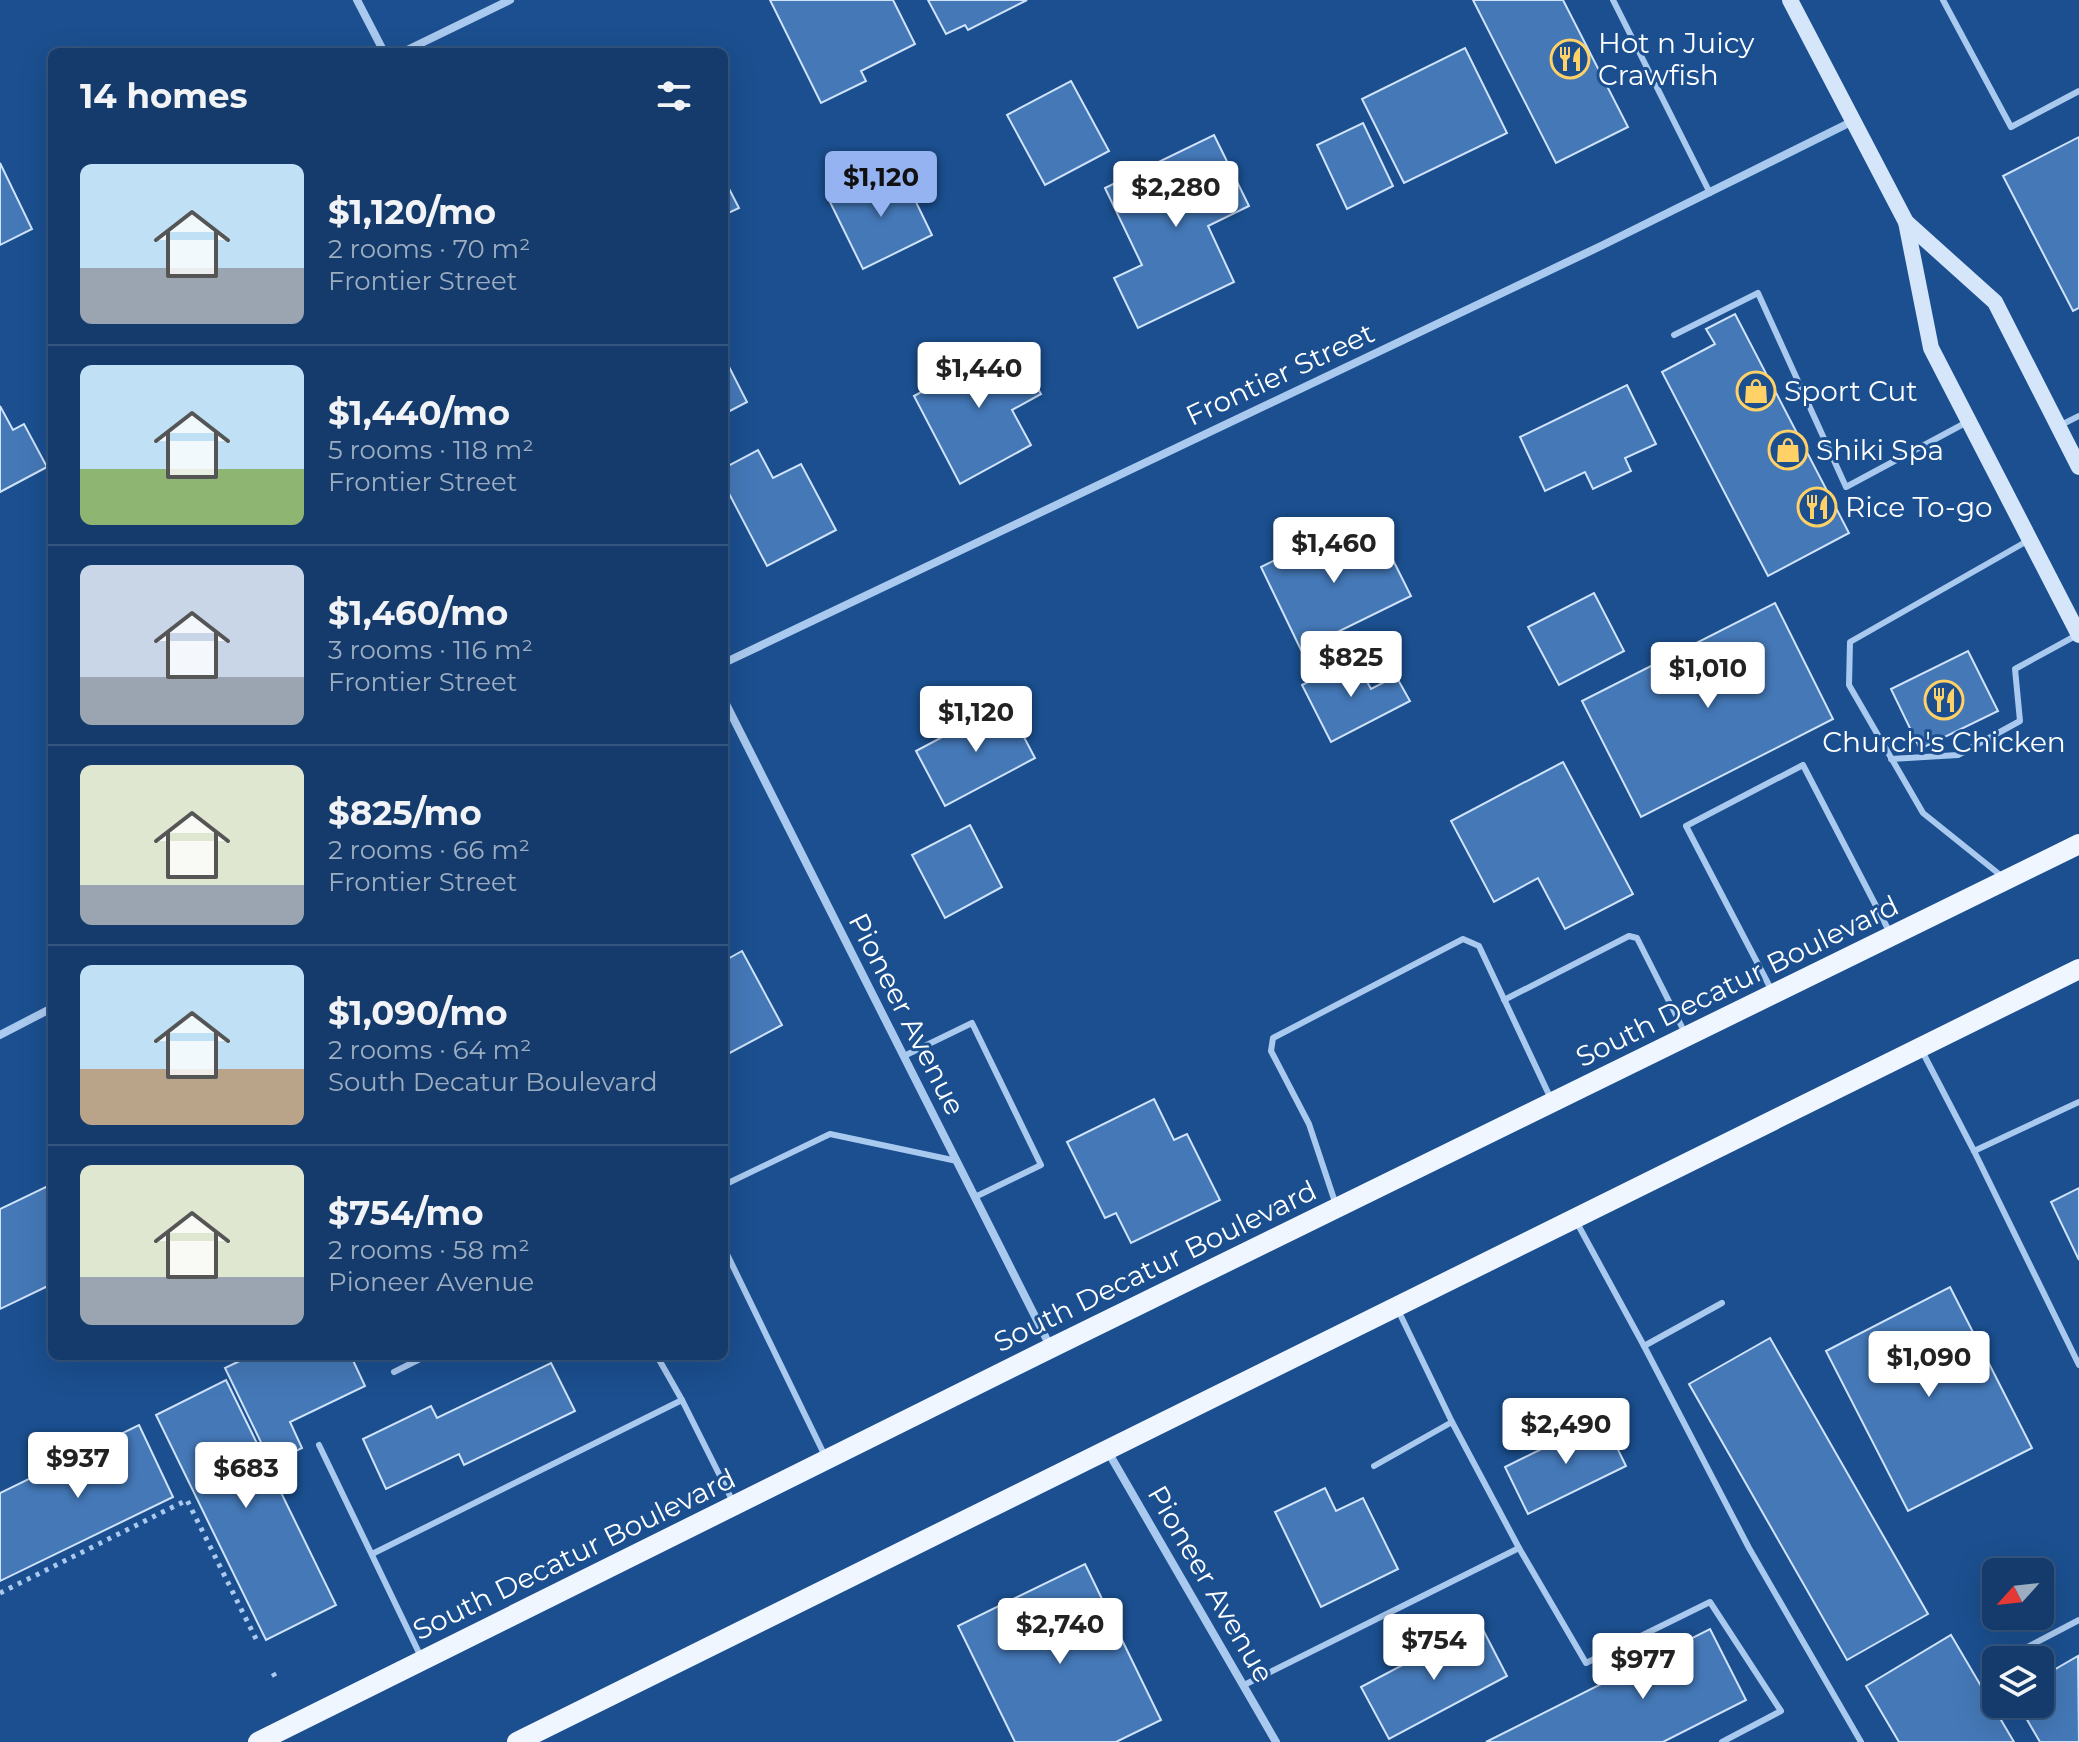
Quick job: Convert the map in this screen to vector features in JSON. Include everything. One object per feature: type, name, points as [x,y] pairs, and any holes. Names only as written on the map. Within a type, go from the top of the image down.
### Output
[{"type":"main road","points":[[1790,0],[1906,222],[1931,348],[2079,634]]},
{"type":"main road","points":[[1906,222],[1995,302],[2079,467]]},
{"type":"main road","name":"South Decatur Boulevard","points":[[258,1742],[1051,1348],[2079,844]]},
{"type":"main road","points":[[517,1742],[2079,969]]},
{"type":"street","points":[[357,0],[382,48]]},
{"type":"street","points":[[411,48],[510,0]]},
{"type":"street","name":"Frontier Street","points":[[728,661],[1710,193],[1853,121]]},
{"type":"street","name":"Pioneer Avenue","points":[[728,708],[1051,1348]]},
{"type":"street","points":[[0,1035],[48,1010]]},
{"type":"street","name":"Pioneer Avenue","points":[[1106,1449],[1276,1742]]},
{"type":"lane","points":[[1613,0],[1710,193]]},
{"type":"lane","points":[[1943,0],[2011,127],[2079,91]]},
{"type":"lane","points":[[1674,335],[1758,293],[1846,487],[1969,421]]},
{"type":"lane","points":[[2058,426],[2079,416]]},
{"type":"lane","points":[[2006,880],[1923,813],[1849,685],[1850,642],[2029,540]]},
{"type":"lane","points":[[1891,759],[1958,755],[2020,721],[2015,669],[2079,634]]},
{"type":"lane","points":[[1774,994],[1686,826],[1803,765],[1891,936]]},
{"type":"lane","points":[[1504,1000],[1629,936],[1637,938],[1687,1036]]},
{"type":"lane","points":[[1337,1208],[1309,1124],[1271,1051],[1273,1038],[1463,939],[1479,946],[1552,1102]]},
{"type":"lane","points":[[904,1056],[972,1023],[1041,1165],[975,1197]]},
{"type":"lane","points":[[1920,1048],[2079,1365]]},
{"type":"lane","points":[[1974,1151],[2079,1102]]},
{"type":"lane","points":[[728,1183],[830,1134],[957,1161]]},
{"type":"lane","points":[[1575,1218],[1749,1548],[1861,1742]]},
{"type":"lane","points":[[728,1256],[827,1459]]},
{"type":"lane","points":[[1644,1346],[1722,1303]]},
{"type":"lane","points":[[1396,1307],[1519,1548],[1586,1663],[1710,1602],[1781,1711],[1722,1742]]},
{"type":"lane","points":[[394,1372],[418,1360]]},
{"type":"lane","points":[[659,1360],[734,1505]]},
{"type":"lane","points":[[372,1554],[682,1400]]},
{"type":"lane","points":[[1374,1466],[1452,1422]]},
{"type":"lane","points":[[319,1445],[422,1661]]},
{"type":"lane","points":[[1244,1685],[1519,1548]]},
{"type":"lane","points":[[2029,1646],[2079,1620]]},
{"type":"path","points":[[0,1593],[187,1500],[257,1641]]},
{"type":"building","points":[[770,0],[893,0],[915,44],[861,71],[866,81],[821,103]]},
{"type":"building","points":[[928,0],[1027,0],[968,30],[965,25],[946,34]]},
{"type":"building","points":[[1473,0],[1563,0],[1628,127],[1556,163]]},
{"type":"building","points":[[1465,48],[1507,133],[1404,183],[1362,99]]},
{"type":"building","points":[[1071,81],[1109,151],[1045,185],[1007,115]]},
{"type":"building","points":[[1363,123],[1393,186],[1347,209],[1317,145]]},
{"type":"building","points":[[1214,135],[1249,206],[1208,226],[1234,282],[1138,328],[1114,278],[1142,265],[1105,188]]},
{"type":"building","points":[[2079,137],[2079,308],[2073,311],[2003,176]]},
{"type":"building","points":[[0,163],[32,229],[0,245]]},
{"type":"building","points":[[900,169],[932,235],[863,269],[830,202]]},
{"type":"building","points":[[728,187],[739,208],[728,213]]},
{"type":"building","points":[[1735,314],[1849,533],[1768,576],[1662,372],[1715,344],[1706,329]]},
{"type":"building","points":[[1013,343],[1041,394],[1012,410],[1031,445],[960,484],[914,396],[949,377],[938,357],[959,347],[969,366]]},
{"type":"building","points":[[728,365],[747,402],[728,412]]},
{"type":"building","points":[[1627,385],[1656,444],[1625,458],[1631,471],[1593,489],[1585,472],[1545,491],[1520,437]]},
{"type":"building","points":[[0,406],[13,430],[24,424],[47,467],[0,492]]},
{"type":"building","points":[[758,450],[773,478],[801,464],[836,530],[767,566],[728,492],[728,466]]},
{"type":"building","points":[[1345,525],[1356,546],[1380,534],[1411,596],[1301,650],[1261,567]]},
{"type":"building","points":[[1594,593],[1624,651],[1559,685],[1528,627]]},
{"type":"building","points":[[1775,603],[1833,719],[1641,817],[1582,701]]},
{"type":"building","name":"Church's Chicken","points":[[1968,651],[1998,711],[1920,749],[1891,689]]},
{"type":"building","points":[[1354,658],[1371,689],[1396,676],[1410,701],[1331,742],[1302,685]]},
{"type":"building","points":[[1006,703],[1035,758],[945,806],[916,751]]},
{"type":"building","points":[[1563,762],[1633,894],[1565,929],[1538,878],[1494,902],[1451,821]]},
{"type":"building","points":[[970,825],[1002,887],[945,918],[912,855]]},
{"type":"building","points":[[742,951],[782,1025],[728,1054],[728,959]]},
{"type":"building","points":[[1154,1099],[1174,1140],[1187,1134],[1220,1200],[1131,1243],[1116,1213],[1105,1218],[1067,1142]]},
{"type":"building","points":[[48,1186],[48,1286],[0,1309],[0,1209]]},
{"type":"building","points":[[2079,1188],[2079,1260],[2051,1202]]},
{"type":"building","points":[[1950,1287],[2032,1448],[1908,1511],[1826,1351]]},
{"type":"building","points":[[1770,1338],[1928,1614],[1847,1660],[1689,1384]]},
{"type":"building","points":[[242,1360],[353,1360],[365,1386],[290,1422],[302,1448],[271,1463],[225,1368]]},
{"type":"building","points":[[551,1363],[575,1411],[464,1465],[459,1454],[386,1489],[363,1439],[431,1406],[437,1418]]},
{"type":"building","points":[[226,1380],[336,1605],[266,1640],[156,1415]]},
{"type":"building","points":[[1603,1419],[1626,1466],[1528,1514],[1505,1467]]},
{"type":"building","points":[[139,1425],[173,1497],[0,1581],[0,1493]]},
{"type":"building","points":[[1325,1488],[1336,1511],[1363,1498],[1398,1569],[1321,1607],[1275,1512]]},
{"type":"building","points":[[1085,1564],[1161,1720],[1116,1742],[1015,1742],[958,1626]]},
{"type":"building","points":[[1480,1624],[1507,1676],[1389,1739],[1361,1687]]},
{"type":"building","points":[[1710,1629],[1746,1700],[1663,1742],[1486,1742]]},
{"type":"building","points":[[1951,1635],[1982,1688],[1982,1718],[2000,1718],[2014,1742],[1899,1742],[1866,1686]]},
{"type":"building","points":[[2078,1656],[2079,1742],[2040,1742],[2026,1718],[2054,1718],[2054,1670]]},
{"type":"place","name":"Hot n Juicy Crawfish","points":[[1570,59]]},
{"type":"place","name":"Sport Cut","points":[[1756,391]]},
{"type":"place","name":"Shiki Spa","points":[[1788,450]]},
{"type":"place","name":"Rice To-go","points":[[1817,507]]},
{"type":"place","name":"Church's Chicken","points":[[1944,700]]}]
